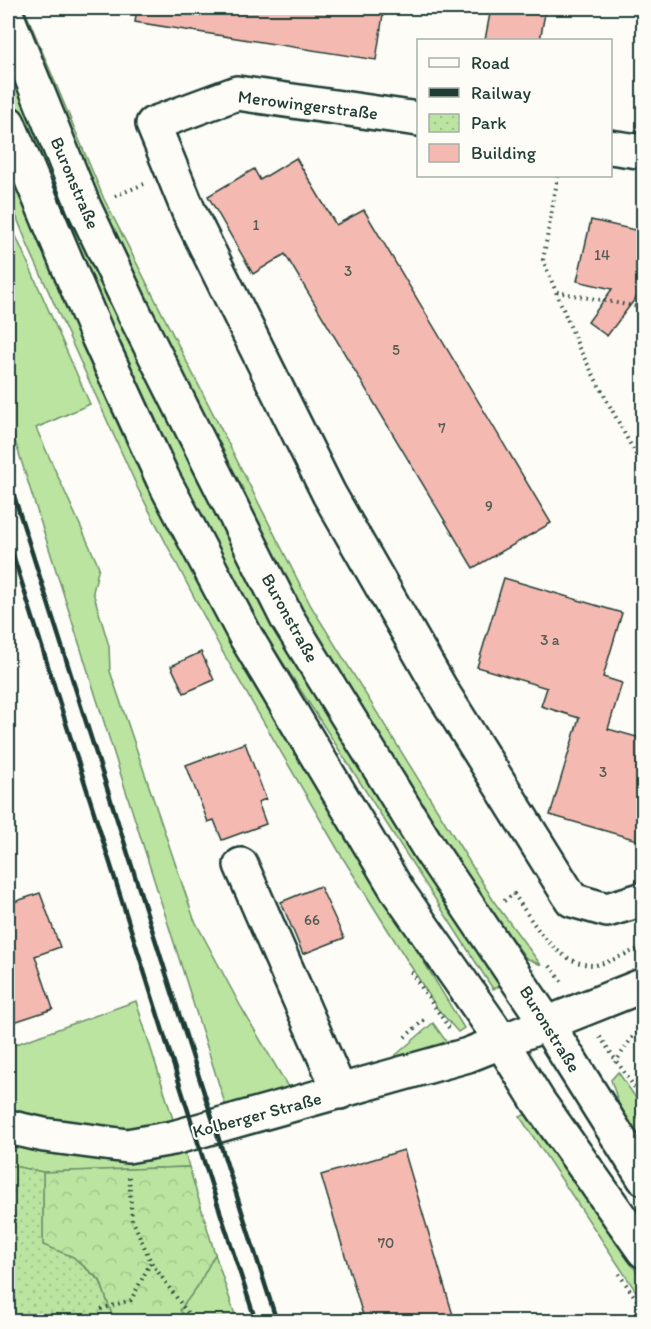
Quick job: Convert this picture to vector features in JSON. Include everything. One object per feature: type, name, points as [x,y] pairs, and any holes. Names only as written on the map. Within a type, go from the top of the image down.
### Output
[{"type":"street","name":"Buronstraße","points":[[8,19],[84,207],[141,327],[287,618],[430,850],[548,1024],[644,1178]]},
{"type":"street","name":"Merowingerstraße","points":[[417,119],[237,93],[153,124],[189,212],[329,494],[443,693],[572,900],[607,910],[644,899]]},
{"type":"street","points":[[8,123],[98,337],[158,468],[246,637],[399,893],[502,1043],[538,1101],[644,1251]]},
{"type":"street","points":[[612,147],[644,152]]},
{"type":"street","points":[[241,865],[339,1092]]},
{"type":"street","name":"Kolberger Straße","points":[[8,1127],[44,1135],[127,1146],[173,1138],[468,1055],[644,985]]},
{"type":"path","points":[[558,177],[543,260],[579,348],[644,470]]},
{"type":"path","points":[[557,292],[644,308]]},
{"type":"path","points":[[503,902],[514,894],[538,931],[568,960],[595,965],[643,949]]},
{"type":"path","points":[[644,1028],[633,1036],[616,1063],[644,1101]]},
{"type":"path","points":[[127,1146],[132,1219],[150,1262],[194,1322]]},
{"type":"path","points":[[101,1309],[131,1300],[150,1262]]},
{"type":"green space","points":[[16,8],[24,8],[104,199],[311,606],[495,903],[541,965],[526,958],[442,845],[301,616],[147,314]]},
{"type":"green space","points":[[8,53],[420,857],[500,986],[493,989],[262,630],[176,471],[58,215],[8,92]]},
{"type":"green space","points":[[8,165],[38,241],[149,486],[232,646],[464,1028],[458,1032],[437,1008],[341,855],[222,651],[139,491],[28,246],[8,195]]},
{"type":"green space","points":[[8,218],[90,404],[36,428],[99,567],[93,592],[109,646],[110,671],[194,919],[241,1007],[294,1097],[228,1113],[8,419]]},
{"type":"green space","points":[[136,1001],[176,1129],[128,1137],[8,1116],[8,1047]]},
{"type":"green space","points":[[433,1023],[451,1048],[376,1072]]},
{"type":"green space","points":[[618,1072],[643,1108],[643,1151],[623,1117],[611,1080]]},
{"type":"green space","points":[[528,1113],[643,1281],[643,1302],[520,1117]]},
{"type":"green space","points":[[8,1138],[184,1147],[189,1167],[43,1172],[8,1165]]},
{"type":"green space","points":[[8,1165],[43,1172],[43,1245],[73,1257],[100,1281],[114,1321],[8,1321]]},
{"type":"green space","points":[[189,1167],[215,1254],[197,1287],[180,1310],[187,1321],[114,1321],[100,1280],[73,1257],[43,1245],[43,1172]]},
{"type":"green space","points":[[215,1254],[237,1321],[187,1321],[179,1310],[197,1287]]},
{"type":"building","points":[[137,8],[384,8],[376,60],[135,22]]},
{"type":"building","points":[[491,8],[546,8],[540,39],[485,39]]},
{"type":"building","points":[[296,158],[336,225],[364,210],[551,523],[473,568],[285,254],[253,274],[208,196],[254,169],[260,180]]},
{"type":"building","points":[[591,220],[644,232],[644,296],[638,295],[607,336],[588,322],[612,289],[577,281]]},
{"type":"building","points":[[504,578],[622,613],[603,677],[622,683],[608,729],[644,739],[644,842],[550,815],[579,718],[541,706],[547,688],[477,667]]},
{"type":"building","points":[[201,652],[214,680],[184,693],[171,666]]},
{"type":"building","points":[[245,743],[266,799],[258,802],[266,824],[222,840],[214,820],[208,822],[186,765]]},
{"type":"building","points":[[320,886],[344,938],[303,954],[281,902]]},
{"type":"building","points":[[40,893],[60,947],[35,956],[53,1009],[8,1024],[8,904]]},
{"type":"building","points":[[404,1150],[455,1322],[365,1322],[321,1175]]},
{"type":"railway","points":[[8,477],[277,1322]]},
{"type":"railway","points":[[8,539],[256,1322]]}]
